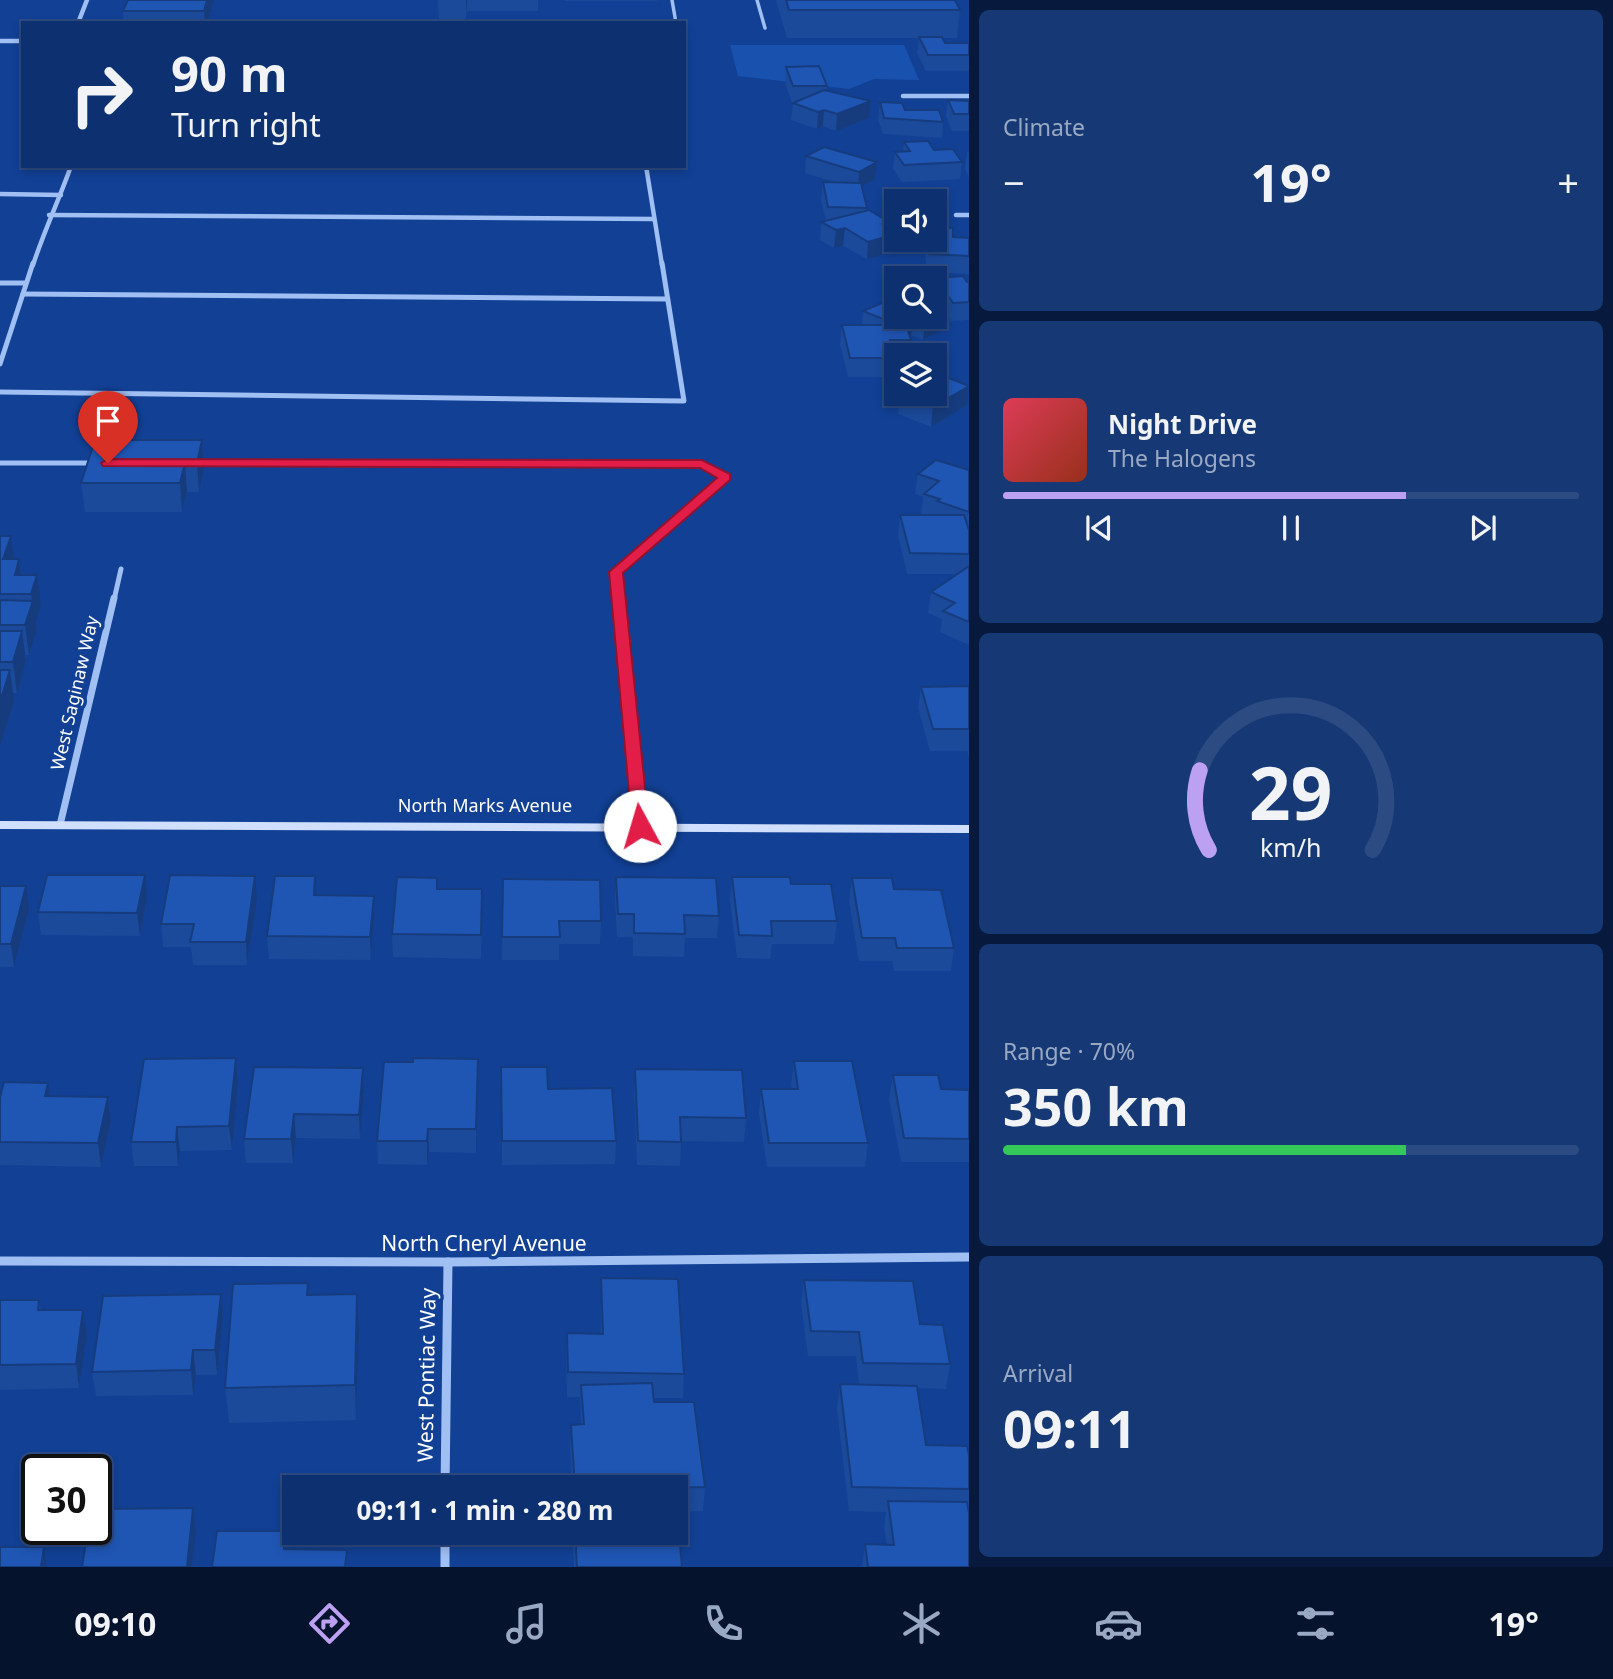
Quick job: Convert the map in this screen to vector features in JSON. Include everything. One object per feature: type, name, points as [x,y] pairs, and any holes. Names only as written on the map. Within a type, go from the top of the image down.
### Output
[{"type":"main road","name":"North Marks Avenue","points":[[0,825],[969,829]]},
{"type":"street","points":[[79,21],[87,0]]},
{"type":"street","points":[[0,41],[21,41]]},
{"type":"street","points":[[903,96],[969,96]]},
{"type":"street","points":[[0,363],[23,294],[24,283],[49,215],[61,195],[70,168]]},
{"type":"street","points":[[0,393],[684,401],[646,168]]},
{"type":"street","points":[[0,194],[61,195]]},
{"type":"street","points":[[49,215],[653,219]]},
{"type":"street","points":[[956,215],[969,215]]},
{"type":"street","points":[[0,283],[24,283]]},
{"type":"street","points":[[23,294],[667,299]]},
{"type":"street","points":[[0,463],[110,463]]},
{"type":"street","points":[[193,463],[702,464],[725,477],[616,572],[640,826]]},
{"type":"street","name":"West Saginaw Way","points":[[60,825],[121,569]]},
{"type":"street","name":"North Cheryl Avenue","points":[[0,1261],[448,1262],[969,1257]]},
{"type":"street","name":"West Pontiac Way","points":[[445,1475],[448,1262]]},
{"type":"street","points":[[444,1567],[445,1545]]},
{"type":"lane","points":[[672,0],[676,21]]},
{"type":"lane","points":[[757,0],[765,27]]},
{"type":"shaded area","points":[[730,45],[904,45],[919,80],[874,79],[849,89],[738,76]]},
{"type":"building","points":[[128,0],[207,0],[204,11],[123,11]]},
{"type":"building","points":[[786,0],[955,0],[960,10],[789,10]]},
{"type":"building","points":[[919,37],[942,37],[945,43],[969,43],[969,55],[928,55]]},
{"type":"building","points":[[819,66],[827,86],[793,86],[786,67]]},
{"type":"building","points":[[824,90],[871,101],[837,114],[824,110],[818,112],[793,103]]},
{"type":"building","points":[[948,100],[969,101],[969,114],[954,114]]},
{"type":"building","points":[[880,102],[902,103],[905,110],[939,110],[943,122],[884,118]]},
{"type":"building","points":[[928,141],[934,150],[953,149],[962,162],[904,165],[895,152],[910,151],[904,142]]},
{"type":"building","points":[[824,147],[877,162],[859,172],[806,156]]},
{"type":"building","points":[[823,182],[861,183],[867,208],[828,207]]},
{"type":"building","points":[[869,210],[884,219],[884,237],[868,242],[845,228],[836,230],[821,222]]},
{"type":"building","points":[[947,228],[953,228],[953,237],[969,238],[969,256],[929,254],[947,252]]},
{"type":"building","points":[[963,276],[969,282],[969,302],[953,303],[947,294],[947,277]]},
{"type":"building","points":[[884,302],[884,320],[863,311]]},
{"type":"building","points":[[842,325],[884,325],[884,329],[907,329],[911,340],[890,340],[891,343],[884,343],[884,358],[850,358]]},
{"type":"building","points":[[947,377],[969,386],[947,399]]},
{"type":"building","points":[[95,440],[202,440],[197,463],[185,463],[180,483],[81,483]]},
{"type":"building","points":[[936,460],[969,470],[969,512],[924,494],[939,481],[918,474]]},
{"type":"building","points":[[900,515],[964,515],[969,530],[969,554],[910,553]]},
{"type":"building","points":[[0,536],[11,536],[3,559],[19,559],[15,575],[37,575],[31,594],[0,594]]},
{"type":"building","points":[[969,566],[969,622],[943,611],[955,603],[931,592]]},
{"type":"building","points":[[0,600],[33,601],[25,625],[0,625]]},
{"type":"building","points":[[0,631],[22,631],[13,662],[0,662]]},
{"type":"building","points":[[0,670],[10,670],[0,702]]},
{"type":"building","points":[[969,686],[969,729],[933,729],[921,687]]},
{"type":"building","points":[[47,875],[145,875],[137,913],[38,912]]},
{"type":"building","points":[[170,875],[255,876],[246,942],[190,942],[194,924],[161,924]]},
{"type":"building","points":[[275,876],[315,876],[314,895],[374,896],[370,937],[267,936]]},
{"type":"building","points":[[397,877],[437,878],[437,889],[482,889],[481,935],[392,934]]},
{"type":"building","points":[[616,877],[716,878],[719,916],[684,915],[685,934],[634,933],[634,914],[618,914]]},
{"type":"building","points":[[732,877],[790,877],[791,884],[831,884],[837,921],[771,921],[772,936],[739,935]]},
{"type":"building","points":[[852,878],[892,878],[894,889],[941,890],[954,948],[897,948],[895,938],[862,938]]},
{"type":"building","points":[[503,879],[600,880],[601,921],[559,921],[560,937],[502,937]]},
{"type":"building","points":[[0,886],[26,886],[11,944],[0,944]]},
{"type":"building","points":[[236,1058],[229,1126],[177,1127],[176,1142],[131,1142],[144,1059]]},
{"type":"building","points":[[413,1058],[478,1059],[476,1129],[428,1129],[427,1141],[377,1141],[384,1062],[413,1062]]},
{"type":"building","points":[[794,1061],[852,1061],[868,1143],[769,1143],[761,1089],[798,1089]]},
{"type":"building","points":[[254,1067],[363,1068],[359,1115],[294,1114],[291,1139],[244,1139]]},
{"type":"building","points":[[501,1067],[547,1067],[548,1089],[612,1088],[616,1141],[502,1141]]},
{"type":"building","points":[[635,1069],[742,1070],[746,1118],[680,1117],[681,1142],[638,1141]]},
{"type":"building","points":[[893,1075],[938,1075],[941,1089],[969,1090],[969,1139],[904,1138]]},
{"type":"building","points":[[4,1082],[48,1083],[45,1096],[108,1097],[98,1143],[0,1142],[0,1097]]},
{"type":"building","points":[[601,1278],[678,1279],[684,1374],[568,1372],[567,1333],[603,1334]]},
{"type":"building","points":[[804,1280],[913,1281],[920,1324],[943,1325],[950,1364],[863,1363],[859,1332],[811,1331]]},
{"type":"building","points":[[308,1283],[307,1295],[357,1294],[355,1385],[225,1388],[233,1284]]},
{"type":"building","points":[[221,1294],[215,1350],[193,1350],[191,1370],[92,1372],[103,1296]]},
{"type":"building","points":[[0,1300],[39,1300],[38,1310],[83,1310],[76,1364],[0,1365]]},
{"type":"building","points":[[652,1383],[654,1402],[694,1402],[705,1487],[688,1487],[688,1475],[574,1475],[571,1425],[584,1424],[581,1385]]},
{"type":"building","points":[[840,1384],[917,1386],[926,1445],[967,1446],[969,1489],[852,1487]]},
{"type":"building","points":[[888,1501],[967,1502],[969,1567],[868,1567],[865,1544],[894,1545]]},
{"type":"building","points":[[193,1508],[187,1567],[82,1567],[86,1545],[112,1545],[112,1509]]},
{"type":"building","points":[[217,1531],[282,1531],[284,1549],[347,1550],[345,1567],[212,1567]]},
{"type":"building","points":[[576,1545],[680,1545],[682,1567],[577,1567]]},
{"type":"building","points":[[0,1547],[44,1547],[41,1567],[0,1567]]},
{"type":"route","points":[[108,463],[702,464],[725,477],[616,572],[640,826]]}]
